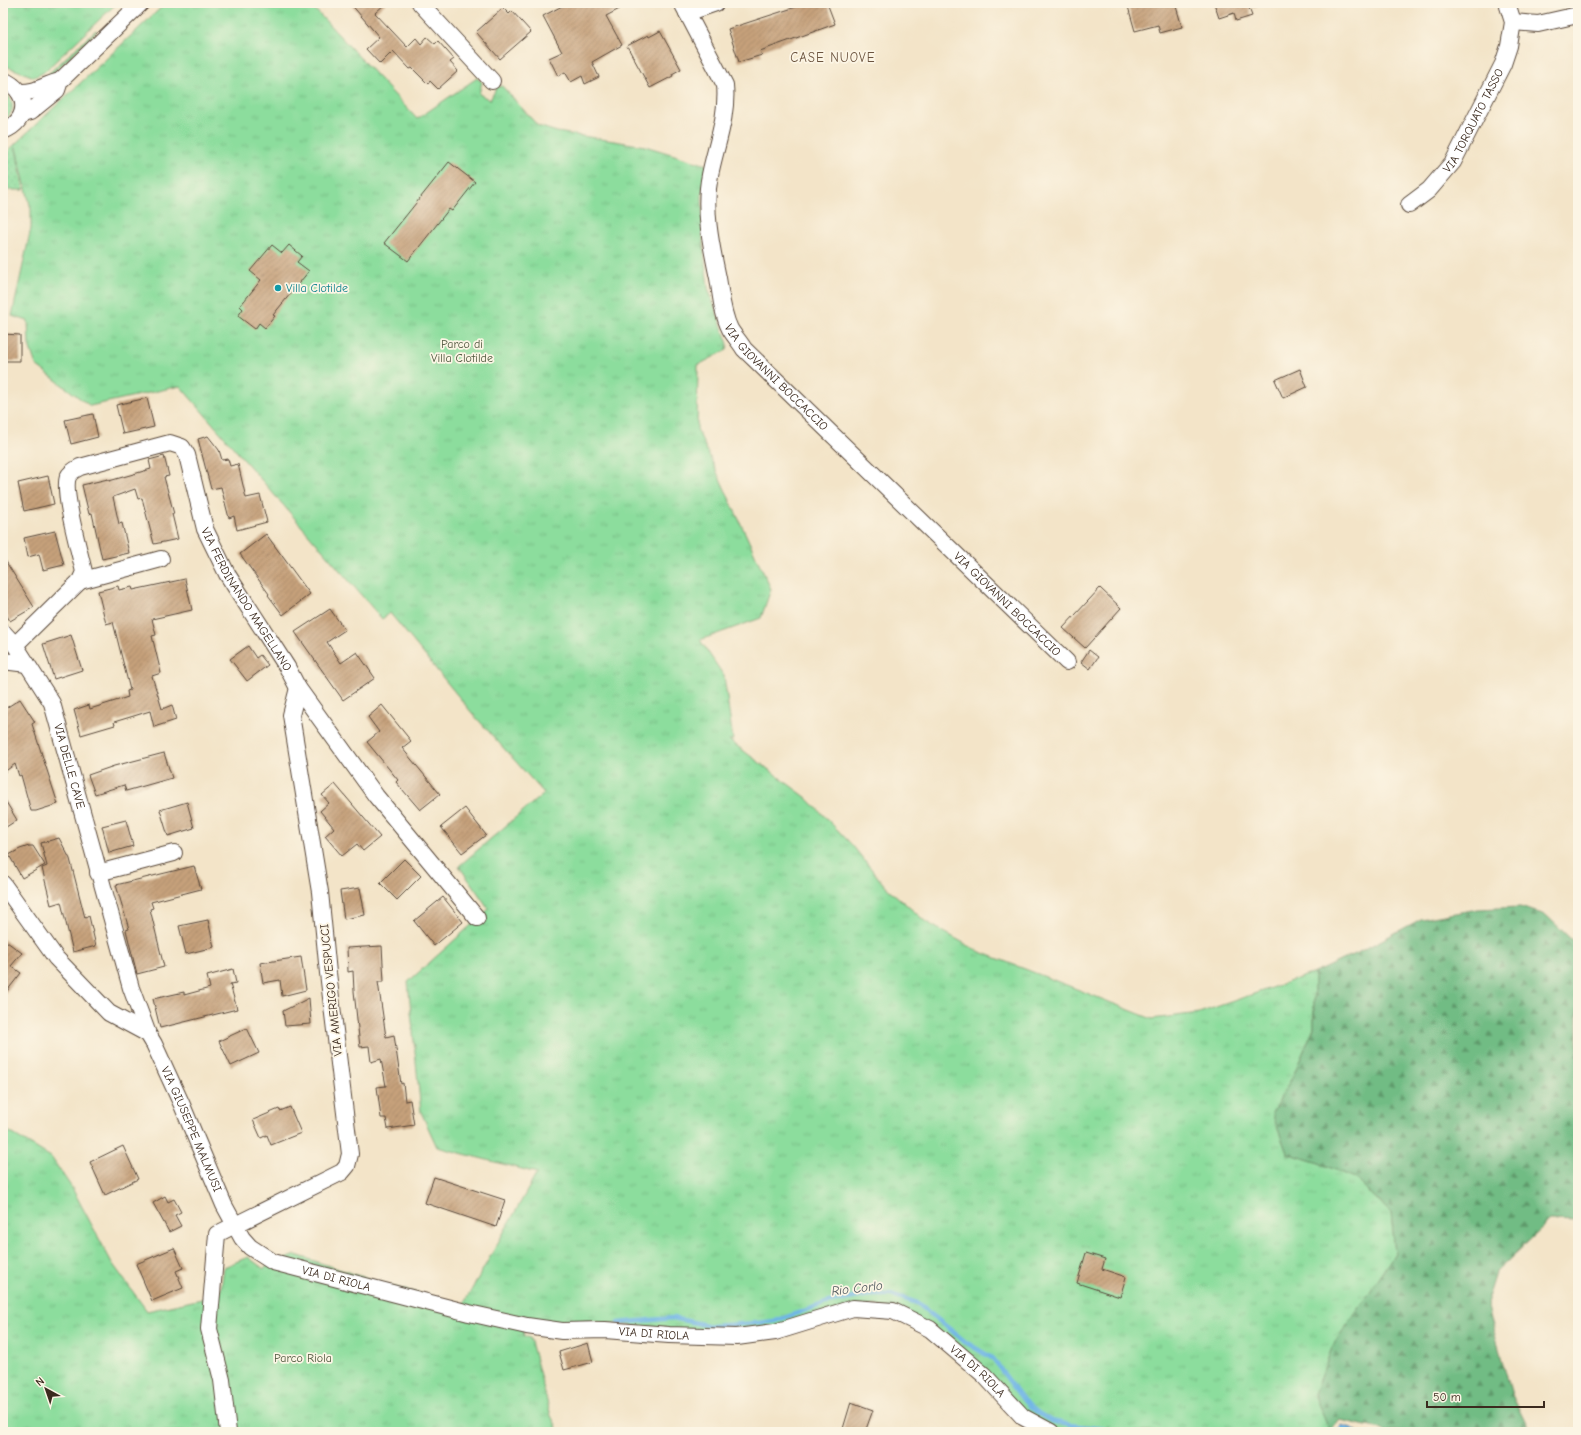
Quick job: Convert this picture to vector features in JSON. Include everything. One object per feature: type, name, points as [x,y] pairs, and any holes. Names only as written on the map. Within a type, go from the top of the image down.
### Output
[{"type":"street","points":[[19,92],[31,93],[55,82],[141,3]]},
{"type":"street","points":[[420,3],[492,82]]},
{"type":"street","points":[[685,8],[716,3]]},
{"type":"street","name":"VIA TORQUATO TASSO","points":[[1409,205],[1429,190],[1453,162],[1503,64],[1509,46],[1513,22],[1507,3]]},
{"type":"street","name":"VIA GIOVANNI BOCCACCIO","points":[[685,8],[725,85],[722,126],[709,176],[707,194],[709,234],[723,310],[730,329],[744,349],[1067,662]]},
{"type":"street","points":[[1513,22],[1538,24],[1578,16]]},
{"type":"street","points":[[3,80],[12,84],[19,92],[23,102],[22,114],[15,125],[3,132]]},
{"type":"street","points":[[22,114],[30,112],[57,90],[55,82]]},
{"type":"street","name":"VIA FERDINANDO MAGELLANO","points":[[80,581],[84,572],[66,491],[68,477],[73,471],[80,467],[170,443],[182,447],[186,455],[208,536],[227,574],[287,667],[298,688],[376,796],[477,918]]},
{"type":"street","points":[[14,645],[80,581],[161,559]]},
{"type":"street","name":"VIA DELLE CAVE","points":[[3,632],[14,645],[52,703],[98,873],[135,1000]]},
{"type":"street","points":[[3,661],[27,664]]},
{"type":"street","name":"VIA AMERIGO VESPUCCI","points":[[228,1432],[222,1380],[208,1329],[217,1234],[342,1172],[347,1166],[350,1154],[328,973],[320,892],[291,714],[298,688]]},
{"type":"street","points":[[98,873],[174,852]]},
{"type":"street","points":[[3,884],[56,958],[109,1013],[148,1034]]},
{"type":"street","points":[[109,1013],[135,1000]]},
{"type":"street","name":"VIA GIUSEPPE MALMUSI","points":[[135,1000],[148,1034],[182,1105],[224,1206],[235,1225]]},
{"type":"street","name":"VIA DI RIOLA","points":[[235,1225],[242,1238],[250,1247],[274,1262],[469,1313],[527,1326],[562,1331],[605,1330],[669,1335],[737,1337],[775,1332],[853,1308],[892,1311],[930,1329],[984,1375],[1023,1417],[1051,1432]]},
{"type":"green space","points":[[3,3],[117,3],[43,73],[34,77],[3,65]]},
{"type":"green space","points":[[166,3],[309,3],[417,119],[477,78],[482,82],[479,94],[490,100],[497,87],[502,86],[538,126],[557,132],[645,146],[707,165],[702,193],[703,243],[708,288],[728,344],[727,350],[698,365],[697,429],[771,589],[761,618],[700,640],[724,676],[733,740],[729,740],[807,798],[852,845],[885,886],[926,922],[978,951],[1152,1019],[1199,1013],[1314,973],[1314,1027],[1293,1076],[1272,1113],[1287,1153],[1319,1163],[1355,1178],[1391,1213],[1395,1253],[1332,1348],[1314,1394],[1330,1432],[1054,1432],[1022,1419],[940,1332],[875,1305],[795,1325],[695,1334],[592,1321],[522,1322],[524,1336],[530,1338],[551,1416],[558,1432],[3,1432],[3,1128],[51,1157],[72,1188],[112,1263],[147,1311],[220,1295],[224,1267],[248,1257],[264,1269],[269,1265],[296,1255],[388,1285],[463,1305],[537,1173],[437,1147],[421,1112],[408,982],[489,909],[459,866],[544,793],[472,713],[390,613],[382,619],[180,386],[90,406],[36,365],[29,345],[28,321],[12,316],[31,228],[31,209],[15,144]]},
{"type":"green space","points":[[96,30],[97,31],[50,76],[48,74]]},
{"type":"green space","points":[[3,92],[12,102],[12,110],[3,120]]},
{"type":"green space","points":[[15,144],[24,190],[3,190],[3,156]]},
{"type":"green space","points":[[1520,907],[1546,915],[1578,946],[1578,1222],[1550,1221],[1496,1272],[1486,1304],[1513,1397],[1530,1432],[1385,1432],[1381,1429],[1340,1420],[1330,1432],[1314,1394],[1332,1348],[1395,1253],[1391,1213],[1355,1178],[1319,1163],[1287,1153],[1272,1113],[1293,1076],[1314,1028],[1314,973],[1363,950],[1421,919],[1478,909]]},
{"type":"water","points":[[1342,1425],[1352,1428],[1358,1432],[1337,1432]]},
{"type":"building","points":[[350,3],[386,3],[375,13],[407,47],[416,38],[421,44],[427,37],[435,44],[438,41],[454,59],[450,62],[458,71],[438,89],[430,81],[428,84],[412,68],[410,69],[393,51],[380,64],[366,49],[379,37]]},
{"type":"building","points":[[568,3],[631,3],[606,16],[622,45],[592,62],[599,77],[585,84],[582,76],[571,82],[565,72],[558,76],[549,58],[562,52],[543,16]]},
{"type":"building","points":[[798,3],[827,3],[835,24],[760,51],[762,55],[739,62],[728,29],[799,6]]},
{"type":"building","points":[[1127,3],[1175,3],[1182,27],[1160,33],[1158,25],[1135,31]]},
{"type":"building","points":[[1214,3],[1256,3],[1257,6],[1249,8],[1252,16],[1236,21],[1234,13],[1219,18]]},
{"type":"building","points":[[503,8],[509,14],[512,11],[531,32],[500,59],[476,32]]},
{"type":"building","points":[[660,31],[681,69],[672,74],[673,76],[650,88],[627,46],[648,35],[649,37]]},
{"type":"building","points":[[449,162],[475,182],[452,211],[449,209],[408,261],[384,243]]},
{"type":"building","name":"Villa Clotilde","points":[[272,245],[282,253],[289,245],[302,256],[297,262],[309,271],[273,315],[275,316],[265,328],[259,323],[255,329],[238,316],[243,309],[240,306],[261,280],[250,271]]},
{"type":"building","points":[[3,334],[20,335],[20,361],[3,361]]},
{"type":"building","points":[[1300,369],[1307,387],[1283,398],[1275,380]]},
{"type":"building","points":[[147,398],[154,427],[123,434],[116,405]]},
{"type":"building","points":[[93,414],[98,437],[71,444],[65,420]]},
{"type":"building","points":[[208,436],[219,450],[222,460],[228,459],[230,466],[238,464],[246,498],[260,495],[267,522],[237,530],[234,516],[229,518],[221,487],[211,489],[198,439]]},
{"type":"building","points":[[164,456],[169,476],[164,477],[174,514],[172,514],[178,539],[154,544],[142,498],[138,499],[135,489],[113,497],[119,524],[122,523],[129,553],[102,559],[92,513],[89,514],[82,485],[108,479],[109,481],[151,469],[149,460]]},
{"type":"building","points":[[48,476],[54,504],[24,511],[18,483]]},
{"type":"building","points":[[55,531],[64,565],[43,570],[39,554],[28,557],[24,538]]},
{"type":"building","points":[[266,534],[310,594],[283,615],[240,554]]},
{"type":"building","points":[[3,557],[34,607],[10,621],[3,609]]},
{"type":"building","points":[[185,579],[192,610],[152,619],[156,635],[152,636],[161,673],[152,676],[162,709],[172,705],[176,720],[154,727],[150,711],[114,722],[115,725],[81,735],[74,710],[89,705],[90,709],[128,697],[127,691],[130,690],[113,622],[106,624],[98,591],[118,586],[119,590],[132,587],[133,590]]},
{"type":"building","points":[[1100,588],[1121,608],[1085,648],[1063,628]]},
{"type":"building","points":[[330,609],[345,630],[327,642],[341,663],[357,652],[375,678],[343,700],[295,632]]},
{"type":"building","points":[[71,635],[82,670],[54,679],[43,644]]},
{"type":"building","points":[[248,646],[256,658],[260,655],[268,665],[247,681],[230,659]]},
{"type":"building","points":[[1089,650],[1098,657],[1090,669],[1081,662]]},
{"type":"building","points":[[20,699],[35,722],[32,724],[58,804],[36,811],[31,811],[21,775],[19,776],[15,764],[3,773],[3,710]]},
{"type":"building","points":[[382,705],[411,741],[402,748],[440,794],[420,810],[396,782],[398,780],[367,742],[379,732],[368,717]]},
{"type":"building","points":[[164,753],[172,778],[126,791],[124,785],[95,794],[88,775],[114,766]]},
{"type":"building","points":[[335,784],[380,837],[363,851],[357,844],[342,856],[325,836],[334,828],[320,811],[329,803],[322,795]]},
{"type":"building","points":[[3,797],[17,820],[3,829]]},
{"type":"building","points":[[187,802],[194,828],[168,836],[160,810]]},
{"type":"building","points":[[465,808],[486,835],[462,853],[441,827]]},
{"type":"building","points":[[126,820],[133,846],[109,853],[102,826]]},
{"type":"building","points":[[59,838],[70,859],[85,918],[89,916],[96,946],[73,952],[61,902],[51,905],[42,868],[47,866],[41,843]]},
{"type":"building","points":[[29,846],[33,846],[45,865],[22,878],[9,855]]},
{"type":"building","points":[[404,859],[421,876],[397,900],[380,883]]},
{"type":"building","points":[[194,866],[201,889],[151,902],[153,908],[150,909],[164,967],[137,974],[126,930],[129,929],[116,885]]},
{"type":"building","points":[[360,888],[365,915],[344,919],[340,891]]},
{"type":"building","points":[[443,897],[463,922],[434,946],[414,921]]},
{"type":"building","points":[[208,920],[214,947],[186,954],[179,926]]},
{"type":"building","points":[[3,939],[22,953],[11,966],[21,973],[3,996]]},
{"type":"building","points":[[382,946],[384,982],[378,982],[386,1037],[394,1035],[401,1084],[403,1083],[405,1101],[410,1100],[414,1125],[388,1129],[386,1118],[381,1118],[377,1087],[386,1086],[381,1059],[371,1062],[369,1046],[360,1047],[353,971],[348,972],[347,948]]},
{"type":"building","points":[[301,957],[306,990],[282,996],[280,980],[263,983],[260,963]]},
{"type":"building","points":[[233,969],[236,983],[230,984],[237,1009],[160,1028],[153,999],[184,992],[184,995],[210,988],[207,976]]},
{"type":"building","points":[[309,998],[311,1024],[285,1026],[283,1011]]},
{"type":"building","points":[[247,1028],[259,1053],[231,1066],[219,1041]]},
{"type":"building","points":[[290,1107],[301,1133],[271,1145],[267,1135],[261,1138],[253,1120],[279,1109],[280,1111]]},
{"type":"building","points":[[123,1146],[138,1179],[105,1195],[90,1162]]},
{"type":"building","points":[[434,1177],[505,1200],[496,1227],[425,1203]]},
{"type":"building","points":[[165,1196],[168,1202],[174,1199],[181,1212],[175,1215],[181,1226],[169,1232],[153,1203]]},
{"type":"building","points":[[174,1248],[183,1268],[176,1271],[183,1288],[152,1301],[136,1264]]},
{"type":"building","points":[[1086,1253],[1105,1259],[1102,1269],[1126,1277],[1120,1297],[1077,1283]]},
{"type":"building","points":[[588,1343],[593,1362],[564,1370],[559,1352]]},
{"type":"building","points":[[851,1402],[873,1410],[865,1432],[842,1432]]},
{"type":"waterway","name":"Rio Corlo","points":[[618,1323],[673,1318],[711,1326],[758,1323],[775,1321],[826,1303],[869,1295],[893,1295],[917,1303],[967,1343],[992,1358],[1024,1401],[1038,1413],[1051,1421],[1070,1425],[1126,1432]]},
{"type":"place","name":"Villa Clotilde","points":[[278,288]]},
{"type":"district","name":"CASE NUOVE","points":[[833,57]]},
{"type":"park label","name":"Parco di Villa Clotilde","points":[[462,351]]},
{"type":"park label","name":"Parco Riola","points":[[303,1358]]}]
